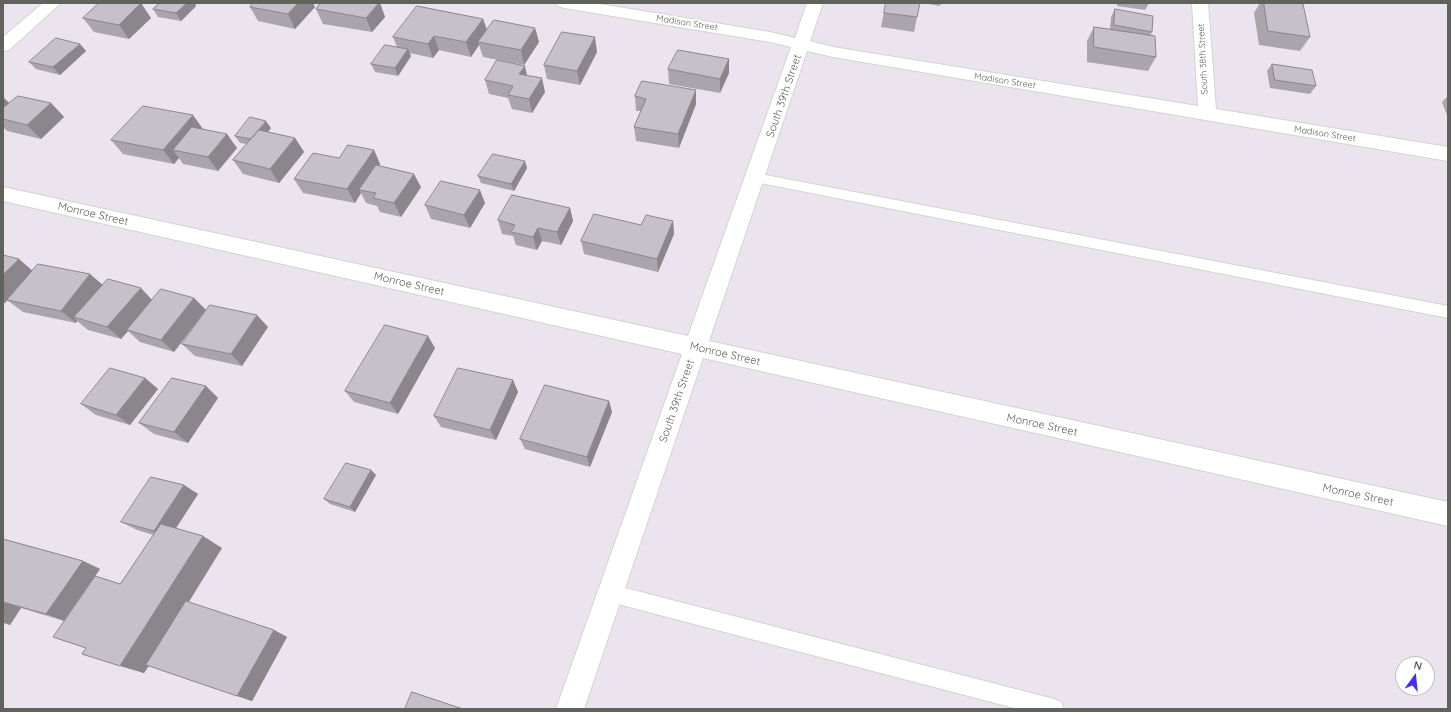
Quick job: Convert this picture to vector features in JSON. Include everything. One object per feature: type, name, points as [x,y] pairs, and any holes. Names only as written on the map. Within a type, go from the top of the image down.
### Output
[{"type":"street","points":[[3,46],[53,3]]},
{"type":"street","name":"Madison Street","points":[[564,3],[770,37],[833,52],[1448,154]]},
{"type":"street","name":"South 39th Street","points":[[570,709],[816,3]]},
{"type":"street","name":"South 38th Street","points":[[1200,3],[1206,114]]},
{"type":"street","name":"Monroe Street","points":[[3,194],[1448,514]]},
{"type":"lane","points":[[755,178],[1448,312]]},
{"type":"lane","points":[[610,593],[1054,709]]},
{"type":"building","points":[[99,3],[141,3],[119,25],[83,18]]},
{"type":"building","points":[[160,3],[187,3],[176,13],[153,9]]},
{"type":"building","points":[[253,3],[298,3],[288,14],[250,7]]},
{"type":"building","points":[[321,3],[379,3],[366,18],[316,9]]},
{"type":"building","points":[[886,3],[920,3],[917,17],[884,13]]},
{"type":"building","points":[[1264,3],[1303,4],[1310,37],[1268,31]]},
{"type":"building","points":[[417,6],[483,19],[466,42],[434,36],[428,44],[393,37]]},
{"type":"building","points":[[1115,9],[1153,16],[1152,32],[1114,25]]},
{"type":"building","points":[[494,20],[535,28],[521,50],[478,42]]},
{"type":"building","points":[[1094,27],[1155,36],[1156,57],[1094,47]]},
{"type":"building","points":[[562,32],[595,37],[577,71],[544,65]]},
{"type":"building","points":[[56,38],[80,44],[53,67],[29,62]]},
{"type":"building","points":[[385,45],[408,49],[395,68],[371,64]]},
{"type":"building","points":[[678,50],[729,59],[720,79],[668,69]]},
{"type":"building","points":[[497,60],[525,66],[519,74],[542,78],[529,99],[508,95],[513,86],[485,80]]},
{"type":"building","points":[[1272,64],[1312,70],[1316,86],[1275,80]]},
{"type":"building","points":[[642,81],[696,90],[678,134],[634,127],[646,99],[635,96]]},
{"type":"building","points":[[18,96],[51,103],[27,125],[3,119],[3,108]]},
{"type":"building","points":[[143,106],[193,115],[163,150],[111,140]]},
{"type":"building","points":[[250,117],[266,121],[251,139],[235,136]]},
{"type":"building","points":[[192,127],[227,134],[208,157],[173,150]]},
{"type":"building","points":[[259,130],[295,138],[270,169],[233,160]]},
{"type":"building","points":[[348,145],[374,150],[347,189],[294,179],[313,153],[339,158]]},
{"type":"building","points":[[493,154],[525,161],[511,184],[478,176]]},
{"type":"building","points":[[376,165],[414,174],[394,203],[373,198],[376,193],[359,190]]},
{"type":"building","points":[[441,181],[480,190],[464,215],[425,205]]},
{"type":"building","points":[[512,195],[570,208],[557,232],[538,228],[533,237],[511,232],[515,225],[498,220]]},
{"type":"building","points":[[594,214],[641,225],[646,215],[673,221],[657,259],[581,241]]},
{"type":"building","points":[[3,255],[19,259],[3,275]]},
{"type":"building","points":[[38,264],[90,274],[61,311],[7,300]]},
{"type":"building","points":[[108,279],[141,288],[107,327],[74,317]]},
{"type":"building","points":[[161,289],[194,298],[161,340],[127,330]]},
{"type":"building","points":[[210,305],[257,315],[231,354],[182,344]]},
{"type":"building","points":[[385,325],[428,336],[390,403],[345,391]]},
{"type":"building","points":[[110,368],[145,378],[116,415],[81,404]]},
{"type":"building","points":[[458,368],[513,380],[490,430],[434,416]]},
{"type":"building","points":[[172,378],[206,386],[174,432],[139,423]]},
{"type":"building","points":[[545,385],[609,401],[587,457],[520,439]]},
{"type":"building","points":[[346,463],[371,470],[350,507],[324,499]]},
{"type":"building","points":[[151,477],[184,485],[154,531],[121,522]]},
{"type":"building","points":[[161,524],[203,536],[120,666],[82,654],[86,648],[53,637],[95,576],[120,584]]},
{"type":"building","points":[[3,539],[83,561],[46,614],[3,602]]},
{"type":"building","points":[[186,601],[274,630],[237,696],[146,665]]},
{"type":"building","points":[[412,692],[463,709],[405,709]]}]
